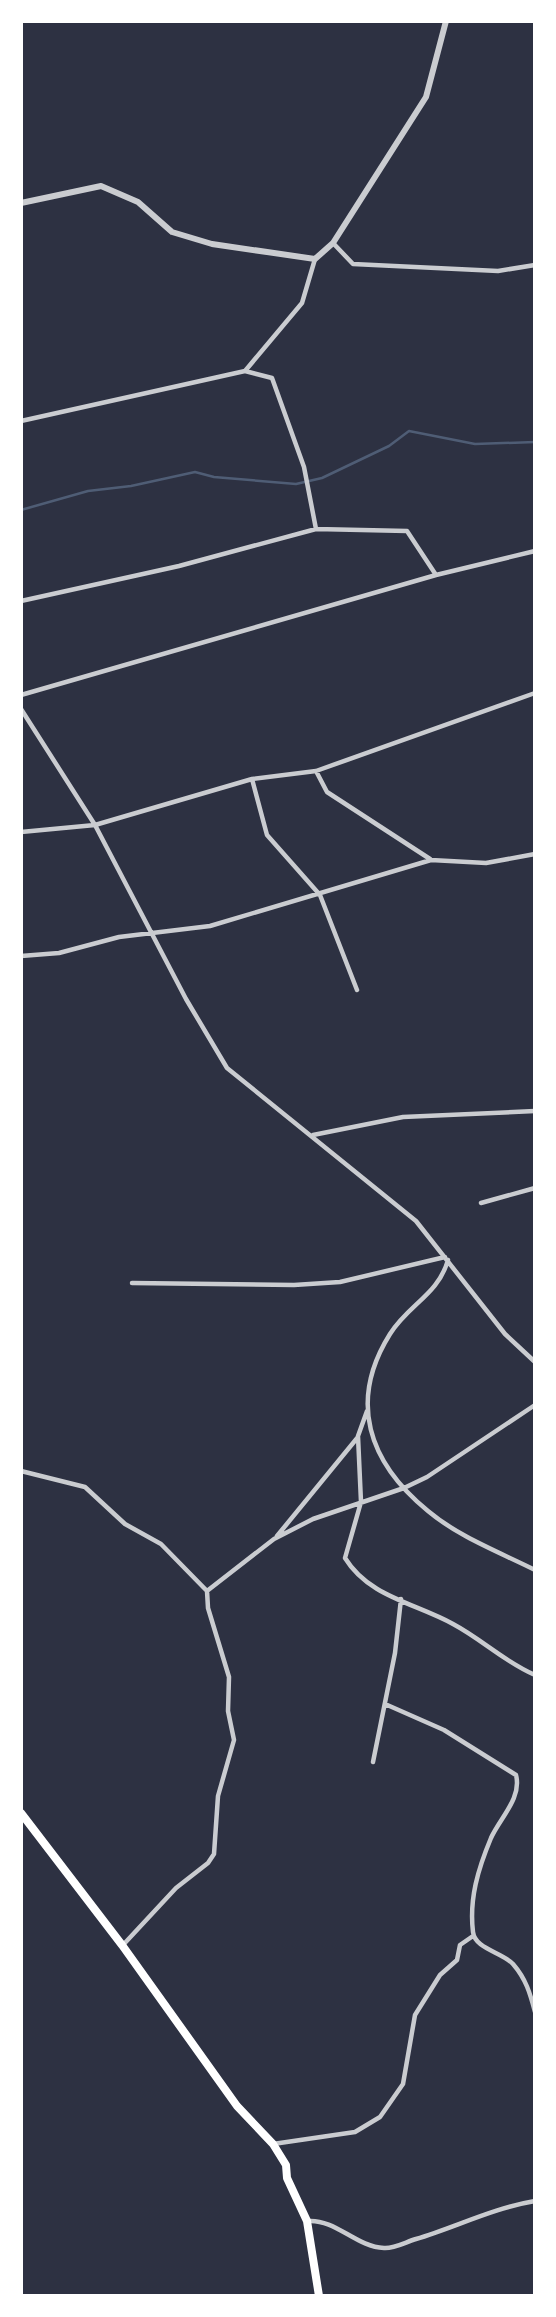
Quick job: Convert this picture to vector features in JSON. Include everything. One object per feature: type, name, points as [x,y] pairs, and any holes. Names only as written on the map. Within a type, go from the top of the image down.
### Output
[{"type":"highway","points":[[21,1813],[122,1945],[237,2106],[273,2144],[286,2165],[287,2178],[307,2221],[319,2296]]},
{"type":"street","points":[[245,371],[302,303],[315,259],[333,243],[426,97],[446,21]]},
{"type":"street","points":[[21,203],[101,186],[138,202],[172,232],[212,244],[315,259]]},
{"type":"street","points":[[333,243],[353,264],[498,271],[535,265]]},
{"type":"street","points":[[21,421],[245,371],[272,378],[307,479],[316,529]]},
{"type":"street","points":[[21,601],[178,566],[316,529],[407,531],[436,575]]},
{"type":"street","points":[[21,695],[436,575],[535,551]]},
{"type":"street","points":[[21,832],[96,825],[252,779],[316,771],[535,693]]},
{"type":"street","points":[[21,709],[96,825],[186,999],[227,1068],[416,1221],[505,1334],[535,1362]]},
{"type":"street","points":[[316,771],[327,792],[431,860]]},
{"type":"street","points":[[252,779],[268,835],[320,895],[357,990]]},
{"type":"street","points":[[21,956],[59,953],[119,937],[210,926],[431,860],[486,863],[535,854]]},
{"type":"street","points":[[312,1135],[403,1117],[535,1111]]},
{"type":"street","points":[[481,1203],[535,1188]]},
{"type":"street","points":[[132,1283],[294,1285],[340,1282],[447,1258]]},
{"type":"street","points":[[274,1539],[358,1436],[367,1410],[371,1369],[391,1331],[443,1278],[447,1258]]},
{"type":"street","points":[[207,1591],[274,1539],[313,1520],[404,1488],[476,1446],[535,1405]]},
{"type":"street","points":[[367,1410],[377,1453],[404,1488],[428,1511],[453,1528],[535,1570]]},
{"type":"street","points":[[358,1436],[361,1502],[345,1558],[351,1569],[375,1590],[455,1624],[508,1663],[535,1675]]},
{"type":"street","points":[[21,1471],[85,1487],[125,1524],[161,1544],[207,1591],[208,1608],[229,1677],[229,1711],[234,1740],[218,1796],[214,1854],[208,1863],[176,1888],[122,1945]]},
{"type":"street","points":[[373,1762],[401,1599]]},
{"type":"street","points":[[385,1704],[444,1730],[516,1775],[519,1786],[515,1797],[491,1839],[471,1898],[473,1936],[478,1944],[503,1955],[513,1964],[528,1985],[535,2012]]},
{"type":"street","points":[[273,2144],[355,2132],[380,2117],[403,2084],[415,2015],[439,1975],[457,1960],[460,1945],[473,1936]]},
{"type":"street","points":[[307,2221],[330,2224],[359,2241],[385,2249],[464,2225],[490,2212],[535,2201]]},
{"type":"waterway","points":[[21,510],[88,491],[131,486],[195,472],[214,477],[296,484],[322,478],[389,446],[409,431],[475,444],[535,442]]}]
